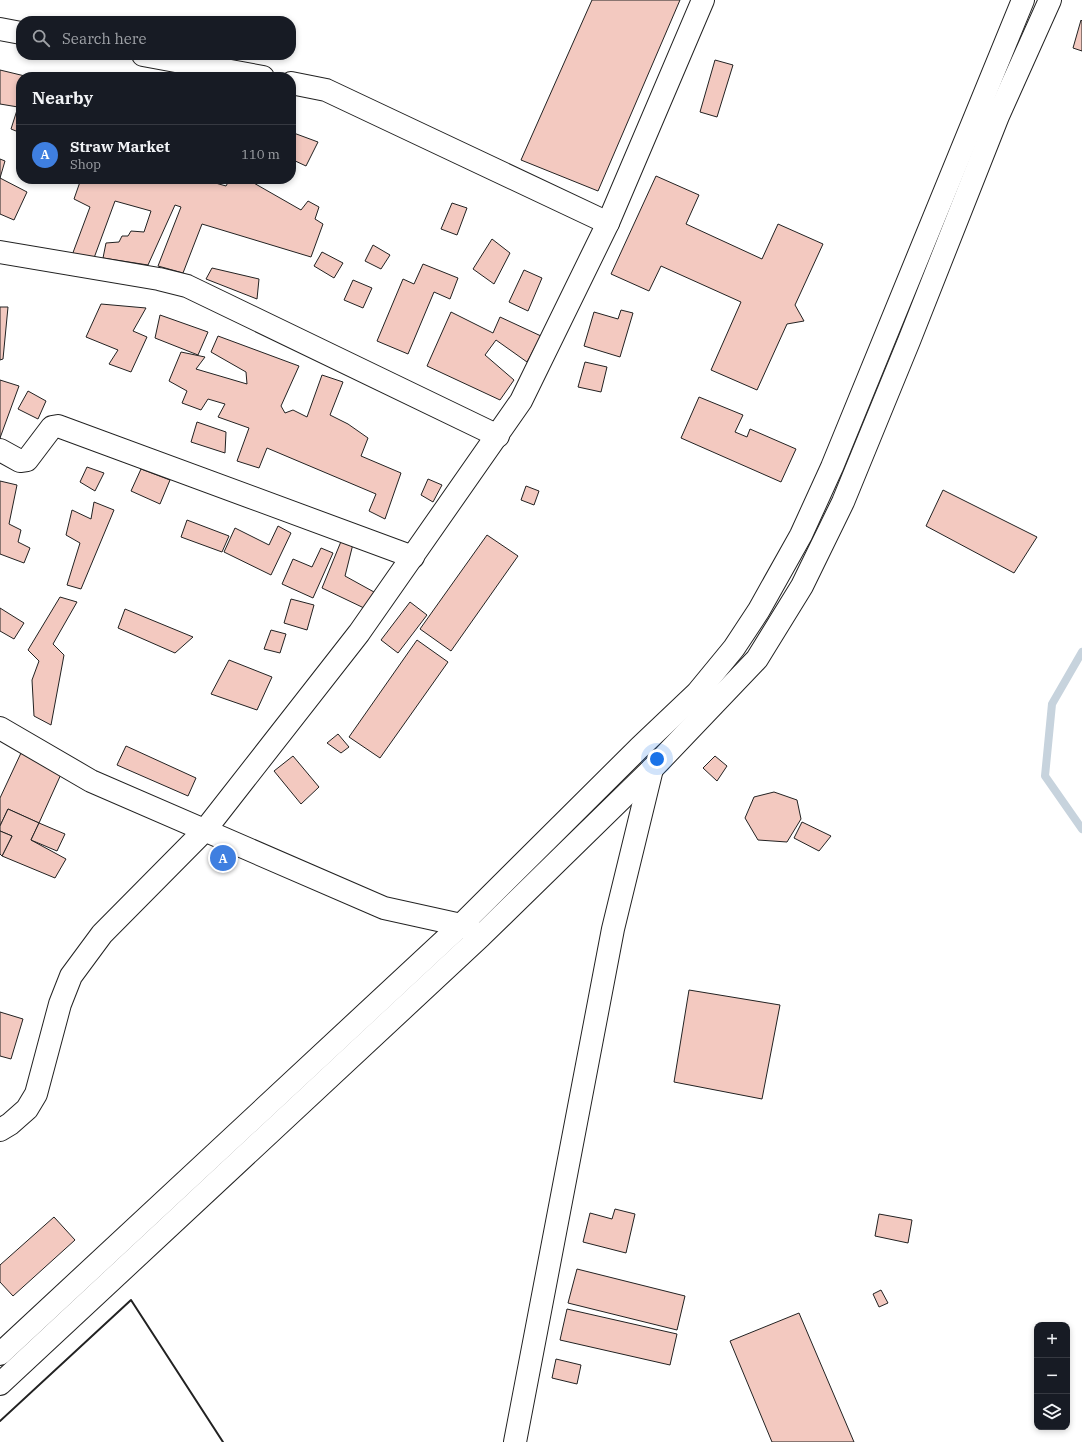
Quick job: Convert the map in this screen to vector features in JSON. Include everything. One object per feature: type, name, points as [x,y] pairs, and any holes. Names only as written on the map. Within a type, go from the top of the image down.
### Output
[{"type":"street","points":[[0,1130],[10,1124],[27,1109],[36,1094],[60,1004],[71,976],[102,934],[205,830],[359,633],[521,401],[608,223],[703,0]]},
{"type":"street","points":[[0,1354],[461,925],[639,748],[697,693],[734,648],[759,610],[801,535],[832,467],[1023,0]]},
{"type":"street","points":[[0,1384],[480,936],[652,769],[757,660],[802,586],[843,502],[998,116],[1050,0]]},
{"type":"street","points":[[0,29],[16,32]]},
{"type":"street","points":[[170,60],[236,72]]},
{"type":"street","points":[[296,84],[326,90],[608,223]]},
{"type":"street","points":[[0,252],[159,279],[187,286],[498,436]]},
{"type":"street","points":[[875,362],[896,372]]},
{"type":"street","points":[[0,450],[20,461],[27,460],[52,426],[58,426],[413,557]]},
{"type":"street","points":[[0,728],[91,781],[384,908],[461,925],[480,936]]},
{"type":"street","points":[[515,1442],[613,930],[652,769]]},
{"type":"building","points":[[592,0],[680,0],[598,191],[521,160]]},
{"type":"building","points":[[1081,20],[1082,21],[1082,51],[1073,48]]},
{"type":"building","points":[[715,60],[733,65],[717,117],[700,112]]},
{"type":"building","points":[[0,70],[16,74],[16,107],[0,104]]},
{"type":"building","points":[[16,113],[16,131],[11,129]]},
{"type":"building","points":[[296,134],[318,142],[306,166],[296,161]]},
{"type":"building","points":[[0,159],[5,161],[0,178]]},
{"type":"building","points":[[656,176],[699,195],[686,224],[762,259],[778,224],[823,244],[795,305],[804,321],[787,324],[757,390],[711,370],[741,302],[661,266],[649,291],[611,274]]},
{"type":"building","points":[[0,178],[27,192],[14,220],[0,214]]},
{"type":"building","points":[[79,184],[219,184],[226,186],[227,184],[256,184],[301,210],[308,201],[319,207],[315,219],[323,224],[311,257],[202,224],[183,273],[158,266],[181,207],[175,205],[148,265],[103,258],[106,243],[119,242],[122,236],[128,236],[131,231],[144,232],[151,211],[115,201],[94,258],[71,258],[90,207],[74,199]]},
{"type":"building","points":[[452,203],[467,208],[457,235],[441,229]]},
{"type":"building","points":[[492,239],[510,253],[494,284],[473,269]]},
{"type":"building","points":[[373,245],[390,255],[381,269],[365,261]]},
{"type":"building","points":[[322,252],[343,263],[334,278],[314,266]]},
{"type":"building","points":[[423,264],[458,278],[450,299],[434,292],[408,354],[377,341],[403,279],[414,284]]},
{"type":"building","points":[[212,268],[259,279],[257,299],[206,279]]},
{"type":"building","points":[[524,270],[542,278],[528,311],[509,302]]},
{"type":"building","points":[[353,280],[372,288],[363,308],[344,300]]},
{"type":"building","points":[[101,304],[146,308],[133,331],[147,337],[131,372],[109,364],[118,350],[86,337]]},
{"type":"building","points":[[0,307],[8,307],[3,359],[0,360]]},
{"type":"building","points":[[621,310],[633,313],[620,357],[584,346],[594,312],[618,319]]},
{"type":"building","points":[[451,312],[493,333],[500,317],[541,336],[527,362],[496,340],[485,355],[514,380],[500,400],[427,366]]},
{"type":"building","points":[[160,315],[208,332],[198,355],[155,338]]},
{"type":"building","points":[[218,336],[299,366],[281,406],[285,413],[293,410],[307,417],[322,375],[343,382],[330,415],[348,424],[368,438],[361,456],[401,473],[385,519],[369,511],[376,494],[267,448],[259,468],[237,461],[249,428],[218,417],[225,404],[208,399],[201,410],[182,403],[187,391],[169,381],[181,352],[205,357],[196,369],[247,384],[246,372],[211,352]]},
{"type":"building","points":[[585,362],[607,367],[601,392],[578,387]]},
{"type":"building","points":[[0,380],[19,386],[0,438]]},
{"type":"building","points":[[28,391],[46,401],[38,419],[18,409]]},
{"type":"building","points":[[699,397],[743,415],[735,432],[747,437],[750,429],[796,449],[781,482],[681,438]]},
{"type":"building","points":[[197,422],[226,432],[225,453],[191,442]]},
{"type":"building","points":[[87,467],[104,473],[95,491],[80,482]]},
{"type":"building","points":[[141,469],[170,480],[160,504],[131,491]]},
{"type":"building","points":[[428,479],[442,485],[433,502],[421,495]]},
{"type":"building","points":[[0,481],[17,485],[9,524],[21,530],[18,542],[30,548],[24,563],[0,554]]},
{"type":"building","points":[[526,486],[539,491],[534,505],[521,500]]},
{"type":"building","points":[[943,490],[1037,537],[1014,573],[926,526]]},
{"type":"building","points":[[94,502],[114,510],[81,589],[67,585],[80,543],[66,535],[72,510],[91,519]]},
{"type":"building","points":[[187,520],[229,536],[222,552],[181,537]]},
{"type":"building","points":[[278,526],[291,533],[271,575],[224,552],[235,528],[269,545]]},
{"type":"building","points":[[487,535],[518,556],[451,651],[420,629]]},
{"type":"building","points":[[342,539],[353,544],[345,576],[374,592],[364,608],[322,588]]},
{"type":"building","points":[[321,548],[333,553],[313,598],[282,584],[293,559],[312,567]]},
{"type":"building","points":[[60,597],[77,602],[53,644],[64,655],[51,725],[34,716],[32,680],[39,661],[28,650]]},
{"type":"building","points":[[291,599],[314,605],[307,630],[284,623]]},
{"type":"building","points":[[410,602],[427,615],[398,653],[381,640]]},
{"type":"building","points":[[0,608],[24,623],[14,639],[0,631]]},
{"type":"building","points":[[125,609],[193,637],[175,653],[118,628]]},
{"type":"building","points":[[271,630],[286,634],[280,653],[264,649]]},
{"type":"building","points":[[417,640],[448,662],[380,758],[349,737]]},
{"type":"building","points":[[229,660],[272,677],[257,710],[211,694]]},
{"type":"building","points":[[338,734],[349,747],[341,753],[327,743]]},
{"type":"building","points":[[126,746],[196,778],[188,796],[117,765]]},
{"type":"building","points":[[21,753],[62,772],[39,823],[8,809],[0,826],[0,798]]},
{"type":"building","points":[[293,756],[319,787],[301,804],[274,771]]},
{"type":"building","points":[[715,756],[727,766],[717,781],[703,768]]},
{"type":"building","points":[[774,792],[797,800],[801,819],[787,842],[758,840],[745,818],[754,797]]},
{"type":"building","points":[[8,809],[39,823],[31,840],[66,859],[55,878],[2,856],[12,836],[0,831],[0,826]]},
{"type":"building","points":[[802,822],[831,836],[819,851],[794,838]]},
{"type":"building","points":[[39,823],[65,834],[57,851],[31,840]]},
{"type":"building","points":[[0,831],[12,836],[2,856],[0,854]]},
{"type":"building","points":[[689,990],[780,1005],[762,1099],[674,1082]]},
{"type":"building","points":[[0,1012],[23,1019],[11,1059],[0,1056]]},
{"type":"building","points":[[615,1209],[635,1214],[626,1253],[583,1242],[590,1213],[612,1219]]},
{"type":"building","points":[[879,1214],[912,1220],[908,1243],[875,1236]]},
{"type":"building","points":[[54,1217],[75,1240],[13,1296],[0,1282],[0,1265]]},
{"type":"building","points":[[577,1269],[685,1296],[677,1330],[568,1303]]},
{"type":"building","points":[[881,1290],[888,1303],[879,1307],[873,1294]]},
{"type":"building","points":[[567,1309],[677,1334],[670,1365],[560,1340]]},
{"type":"building","points":[[799,1313],[854,1442],[772,1442],[730,1341]]},
{"type":"building","points":[[556,1359],[581,1365],[577,1384],[552,1378]]},
{"type":"waterway","points":[[1082,652],[1052,704],[1045,776],[1082,829]]},
{"type":"wall","points":[[0,1421],[131,1300],[223,1442]]},
{"type":"place","name":"Straw Market","points":[[223,858]]}]
